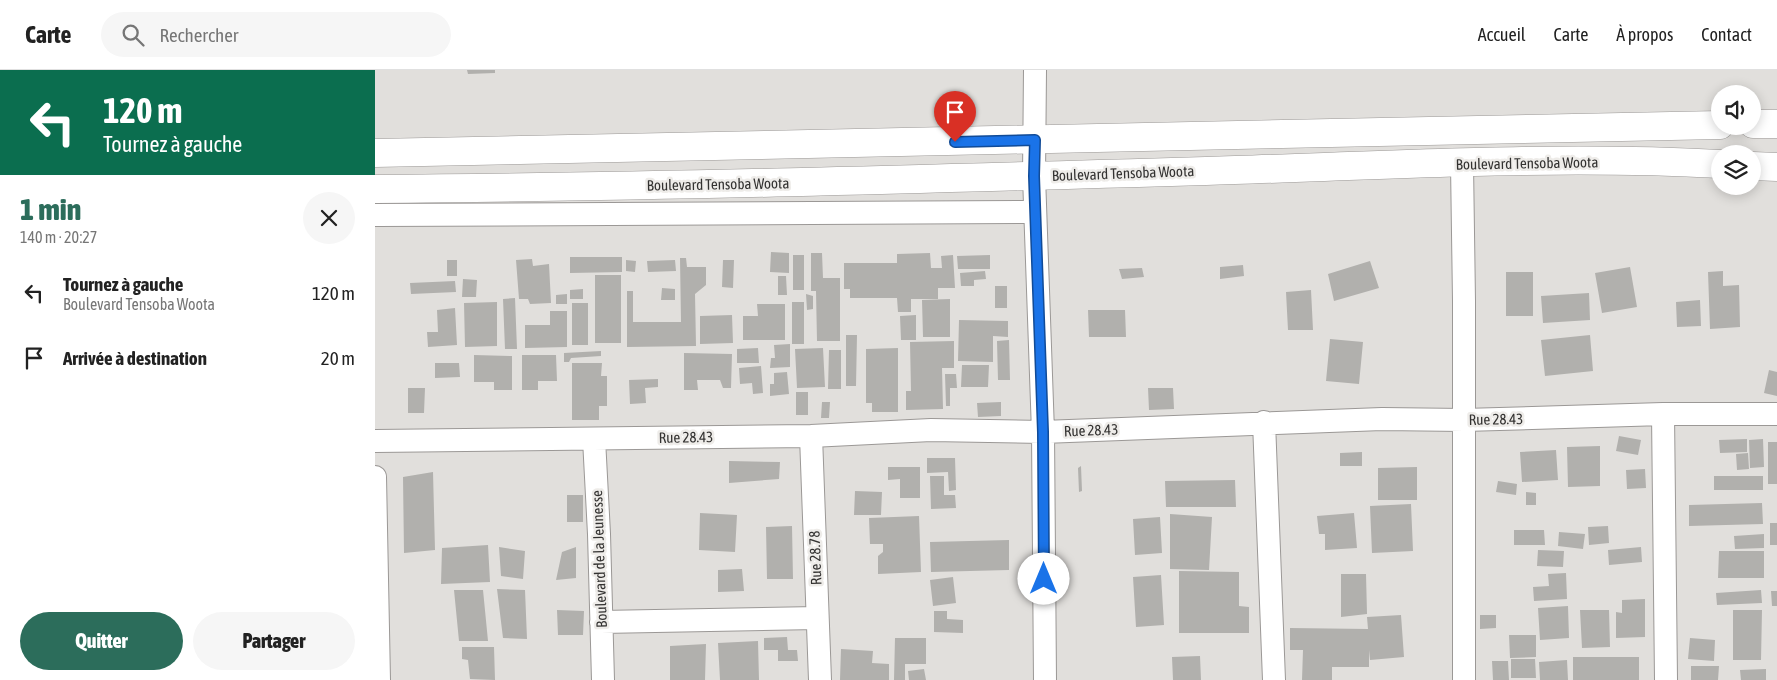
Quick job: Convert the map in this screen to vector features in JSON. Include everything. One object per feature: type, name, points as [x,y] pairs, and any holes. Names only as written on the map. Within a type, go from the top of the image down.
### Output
[{"type":"main road","points":[[1761,124],[1777,124]]},
{"type":"main road","points":[[375,153],[1711,125]]},
{"type":"main road","name":"Boulevard Tensoba Woota","points":[[375,189],[545,188],[1487,162],[1711,164]]},
{"type":"main road","points":[[1761,166],[1777,167]]},
{"type":"street","points":[[1035,70],[1034,176],[1043,432],[1045,680]]},
{"type":"street","points":[[1462,164],[1464,680]]},
{"type":"street","points":[[375,215],[1035,212]]},
{"type":"street","points":[[1663,414],[1665,680]]},
{"type":"street","name":"Rue 28.43","points":[[375,441],[811,436],[931,430],[1043,432],[1264,422],[1382,419],[1463,420],[1663,414],[1777,414]]},
{"type":"street","points":[[1264,422],[1275,680]]},
{"type":"street","name":"Rue 28.78","points":[[811,436],[820,680]]},
{"type":"street","name":"Boulevard de la Jeunesse","points":[[594,439],[603,680]]},
{"type":"street","points":[[375,477],[379,680]]},
{"type":"street","points":[[601,622],[817,618]]},
{"type":"building","points":[[467,70],[495,70],[495,73],[468,74]]},
{"type":"building","points":[[771,252],[789,253],[789,273],[770,272]]},
{"type":"building","points":[[811,253],[822,253],[823,278],[840,278],[840,341],[817,341],[816,291],[811,291]]},
{"type":"building","points":[[930,253],[931,268],[942,268],[941,256],[953,255],[955,288],[938,288],[938,299],[911,299],[911,312],[898,312],[897,298],[850,298],[850,289],[844,289],[844,263],[897,263],[897,254]]},
{"type":"building","points":[[793,255],[804,255],[804,290],[793,290]]},
{"type":"building","points":[[990,255],[990,269],[958,269],[957,256]]},
{"type":"building","points":[[570,257],[622,257],[622,272],[570,273]]},
{"type":"building","points":[[680,258],[686,258],[687,267],[706,267],[706,285],[695,294],[696,346],[627,347],[627,291],[633,291],[633,322],[681,322]]},
{"type":"building","points":[[532,259],[533,266],[549,264],[551,303],[530,304],[528,299],[519,299],[516,260]]},
{"type":"building","points":[[447,260],[457,260],[457,276],[447,276]]},
{"type":"building","points":[[626,260],[636,261],[635,272],[626,271]]},
{"type":"building","points":[[675,260],[676,271],[648,272],[647,261]]},
{"type":"building","points":[[723,260],[734,260],[733,288],[722,287]]},
{"type":"building","points":[[1370,261],[1379,288],[1334,301],[1328,274]]},
{"type":"building","points":[[1243,265],[1244,276],[1220,279],[1220,267]]},
{"type":"building","points":[[1630,267],[1637,307],[1602,313],[1595,273]]},
{"type":"building","points":[[1142,268],[1144,277],[1122,279],[1119,269]]},
{"type":"building","points":[[985,271],[986,279],[974,280],[974,286],[961,286],[960,273]]},
{"type":"building","points":[[1723,271],[1723,286],[1739,285],[1740,327],[1710,329],[1708,272]]},
{"type":"building","points":[[1506,272],[1533,272],[1533,316],[1506,316]]},
{"type":"building","points":[[595,275],[621,275],[621,343],[595,343]]},
{"type":"building","points":[[778,276],[786,276],[787,295],[778,295]]},
{"type":"building","points":[[463,279],[477,280],[476,297],[462,297]]},
{"type":"building","points":[[455,281],[456,292],[411,294],[410,283]]},
{"type":"building","points":[[995,286],[1007,286],[1007,308],[995,308]]},
{"type":"building","points":[[662,288],[675,289],[675,300],[661,300]]},
{"type":"building","points":[[583,289],[583,299],[570,299],[570,290]]},
{"type":"building","points":[[1311,290],[1313,330],[1288,330],[1286,292]]},
{"type":"building","points":[[1589,293],[1590,320],[1543,323],[1541,296]]},
{"type":"building","points":[[567,294],[567,304],[556,304],[556,295]]},
{"type":"building","points":[[806,294],[813,296],[813,309],[807,310]]},
{"type":"building","points":[[515,298],[517,349],[505,349],[503,299]]},
{"type":"building","points":[[950,299],[950,337],[923,337],[922,300]]},
{"type":"building","points":[[1700,300],[1701,326],[1677,327],[1676,302]]},
{"type":"building","points":[[497,302],[497,346],[465,347],[464,303]]},
{"type":"building","points":[[792,302],[804,302],[804,344],[792,344]]},
{"type":"building","points":[[572,303],[588,303],[588,345],[572,345]]},
{"type":"building","points":[[757,304],[785,304],[785,340],[743,340],[743,316],[758,316]]},
{"type":"building","points":[[455,308],[457,345],[428,347],[427,332],[438,332],[437,310]]},
{"type":"building","points":[[1088,310],[1125,310],[1126,337],[1089,337]]},
{"type":"building","points":[[550,311],[567,311],[567,347],[525,348],[525,325],[550,325]]},
{"type":"building","points":[[732,315],[733,343],[700,344],[700,316]]},
{"type":"building","points":[[916,315],[916,340],[901,340],[900,316]]},
{"type":"building","points":[[959,320],[1008,321],[1008,337],[993,336],[993,362],[958,361]]},
{"type":"building","points":[[846,335],[857,335],[856,386],[846,386]]},
{"type":"building","points":[[1590,335],[1593,371],[1545,376],[1541,340]]},
{"type":"building","points":[[1330,339],[1363,342],[1359,384],[1326,381]]},
{"type":"building","points":[[1009,340],[1010,380],[998,380],[997,341]]},
{"type":"building","points":[[954,341],[954,368],[942,368],[943,409],[906,410],[906,391],[911,391],[910,342]]},
{"type":"building","points":[[790,344],[790,367],[770,368],[771,358],[775,358],[774,345]]},
{"type":"building","points":[[758,348],[759,363],[737,363],[737,349]]},
{"type":"building","points":[[823,348],[825,387],[797,388],[795,349]]},
{"type":"building","points":[[898,348],[898,412],[872,412],[872,403],[866,403],[866,349]]},
{"type":"building","points":[[829,350],[841,350],[841,389],[828,389]]},
{"type":"building","points":[[601,351],[601,356],[571,358],[569,362],[564,362],[564,353]]},
{"type":"building","points":[[684,353],[732,354],[731,388],[723,388],[720,380],[697,380],[698,390],[684,390]]},
{"type":"building","points":[[474,355],[512,356],[512,390],[494,390],[494,382],[474,382]]},
{"type":"building","points":[[522,355],[556,355],[557,381],[538,381],[538,390],[522,390]]},
{"type":"building","points":[[435,363],[459,363],[460,377],[435,378]]},
{"type":"building","points":[[572,363],[602,363],[601,376],[607,376],[607,406],[599,406],[599,420],[572,420]]},
{"type":"building","points":[[962,365],[989,365],[988,387],[961,387]]},
{"type":"building","points":[[761,366],[763,393],[753,394],[752,383],[740,384],[739,368]]},
{"type":"building","points":[[1769,370],[1777,372],[1777,396],[1764,393]]},
{"type":"building","points":[[787,372],[789,394],[770,396],[770,384],[774,384],[774,373]]},
{"type":"building","points":[[945,374],[956,374],[957,388],[950,388],[950,406],[946,406]]},
{"type":"building","points":[[658,379],[658,387],[645,388],[646,403],[630,404],[629,380]]},
{"type":"building","points":[[408,388],[425,388],[424,413],[408,413]]},
{"type":"building","points":[[1148,388],[1173,388],[1174,409],[1149,410]]},
{"type":"building","points":[[796,392],[808,392],[808,415],[796,415]]},
{"type":"building","points":[[822,402],[830,402],[829,418],[821,418]]},
{"type":"building","points":[[1001,402],[1001,416],[978,417],[977,403]]},
{"type":"building","points":[[1619,436],[1641,440],[1638,455],[1616,451]]},
{"type":"building","points":[[1747,439],[1747,452],[1720,453],[1719,440]]},
{"type":"building","points":[[1763,439],[1764,467],[1750,468],[1749,440]]},
{"type":"building","points":[[1768,442],[1777,442],[1777,484],[1768,484]]},
{"type":"building","points":[[1600,446],[1600,486],[1568,487],[1567,447]]},
{"type":"building","points":[[1556,450],[1558,480],[1522,482],[1520,452]]},
{"type":"building","points":[[1362,452],[1362,466],[1340,466],[1340,453]]},
{"type":"building","points":[[1748,453],[1749,469],[1737,470],[1736,454]]},
{"type":"building","points":[[927,458],[955,458],[956,490],[949,491],[948,472],[927,473]]},
{"type":"building","points":[[729,461],[780,462],[779,479],[729,483]]},
{"type":"building","points":[[1081,466],[1082,491],[1079,492],[1078,468]]},
{"type":"building","points":[[888,467],[920,467],[920,498],[900,498],[900,479],[888,480]]},
{"type":"building","points":[[1417,467],[1417,500],[1378,500],[1378,468]]},
{"type":"building","points":[[1645,469],[1646,488],[1627,489],[1626,470]]},
{"type":"building","points":[[433,472],[435,550],[404,553],[403,477]]},
{"type":"building","points":[[930,476],[944,476],[944,495],[955,495],[956,508],[931,509]]},
{"type":"building","points":[[1714,476],[1763,476],[1763,490],[1714,490]]},
{"type":"building","points":[[1235,480],[1236,507],[1166,507],[1165,481]]},
{"type":"building","points":[[1498,481],[1517,484],[1516,495],[1496,492]]},
{"type":"building","points":[[855,491],[882,492],[881,515],[854,515]]},
{"type":"building","points":[[1526,492],[1536,493],[1536,505],[1526,505]]},
{"type":"building","points":[[567,495],[583,495],[583,522],[567,522]]},
{"type":"building","points":[[1762,503],[1763,524],[1689,526],[1689,505]]},
{"type":"building","points":[[1411,504],[1413,551],[1372,553],[1370,506]]},
{"type":"building","points":[[700,513],[737,515],[735,552],[699,550]]},
{"type":"building","points":[[1354,513],[1357,548],[1325,550],[1325,534],[1319,534],[1317,516]]},
{"type":"building","points":[[1170,514],[1212,517],[1209,570],[1170,569]]},
{"type":"building","points":[[919,516],[921,572],[878,574],[878,556],[883,552],[883,544],[870,544],[869,518]]},
{"type":"building","points":[[1160,517],[1162,553],[1135,555],[1133,519]]},
{"type":"building","points":[[1770,523],[1777,523],[1777,545],[1770,545]]},
{"type":"building","points":[[792,526],[793,579],[767,579],[766,527]]},
{"type":"building","points":[[1608,526],[1609,543],[1589,545],[1588,527]]},
{"type":"building","points":[[1514,530],[1544,530],[1545,545],[1514,545]]},
{"type":"building","points":[[1559,532],[1585,534],[1583,549],[1558,546]]},
{"type":"building","points":[[1764,534],[1764,548],[1735,549],[1734,536]]},
{"type":"building","points":[[1009,540],[1009,570],[931,572],[930,542]]},
{"type":"building","points":[[488,545],[490,582],[441,584],[442,548]]},
{"type":"building","points":[[499,547],[525,551],[523,579],[501,576]]},
{"type":"building","points":[[576,547],[576,578],[556,580],[562,552]]},
{"type":"building","points":[[1641,547],[1642,562],[1609,565],[1608,550]]},
{"type":"building","points":[[1538,550],[1564,551],[1563,567],[1537,566]]},
{"type":"building","points":[[1719,551],[1764,551],[1764,578],[1718,578]]},
{"type":"building","points":[[742,569],[744,591],[718,592],[718,570]]},
{"type":"building","points":[[1179,571],[1239,572],[1239,606],[1249,607],[1249,633],[1179,633]]},
{"type":"building","points":[[1566,573],[1567,599],[1534,601],[1533,587],[1549,586],[1548,574]]},
{"type":"building","points":[[1341,574],[1366,574],[1367,614],[1341,617]]},
{"type":"building","points":[[1161,575],[1164,625],[1136,627],[1133,577]]},
{"type":"building","points":[[953,577],[956,603],[933,606],[930,580]]},
{"type":"building","points":[[497,589],[525,590],[527,639],[503,638]]},
{"type":"building","points":[[454,590],[483,590],[488,641],[459,641]]},
{"type":"building","points":[[1761,590],[1762,603],[1717,605],[1716,593]]},
{"type":"building","points":[[1771,591],[1777,591],[1777,606],[1772,606]]},
{"type":"building","points":[[1645,599],[1645,637],[1616,638],[1616,612],[1622,613],[1622,600]]},
{"type":"building","points":[[1568,606],[1569,638],[1540,640],[1538,608]]},
{"type":"building","points":[[557,610],[584,611],[583,635],[558,635]]},
{"type":"building","points":[[1580,610],[1609,610],[1610,647],[1582,648]]},
{"type":"building","points":[[1733,610],[1762,610],[1761,660],[1733,660]]},
{"type":"building","points":[[934,611],[947,611],[947,619],[963,620],[963,633],[934,632]]},
{"type":"building","points":[[1401,615],[1404,657],[1370,660],[1369,650],[1369,667],[1332,667],[1332,680],[1302,680],[1303,650],[1290,650],[1290,628],[1368,629],[1367,617]]},
{"type":"building","points":[[1480,615],[1496,615],[1496,628],[1480,629]]},
{"type":"building","points":[[1509,635],[1536,635],[1536,657],[1510,658]]},
{"type":"building","points":[[787,637],[788,650],[797,650],[798,661],[778,661],[778,650],[764,650],[764,638]]},
{"type":"building","points":[[895,638],[926,638],[926,664],[905,664],[905,680],[894,680]]},
{"type":"building","points":[[1690,638],[1715,640],[1714,661],[1688,659]]},
{"type":"building","points":[[758,641],[759,680],[720,680],[718,643]]},
{"type":"building","points":[[706,644],[705,680],[670,680],[670,646]]},
{"type":"building","points":[[462,647],[494,647],[495,680],[470,679],[468,660],[462,659]]},
{"type":"building","points":[[841,649],[873,651],[872,663],[889,664],[889,680],[840,680]]},
{"type":"building","points":[[1200,656],[1201,680],[1173,680],[1172,657]]},
{"type":"building","points":[[1573,657],[1639,657],[1639,680],[1573,680]]},
{"type":"building","points":[[1511,659],[1535,659],[1536,678],[1511,678]]},
{"type":"building","points":[[1567,660],[1568,680],[1540,680],[1539,662]]},
{"type":"building","points":[[1492,661],[1508,661],[1509,680],[1493,680]]},
{"type":"building","points":[[1691,666],[1719,666],[1718,680],[1691,680]]},
{"type":"building","points":[[924,669],[926,680],[909,680],[908,671]]},
{"type":"building","points":[[1766,669],[1766,680],[1741,680],[1740,670]]},
{"type":"route","points":[[955,142],[1035,140],[1034,176],[1043,432],[1044,579]]}]
